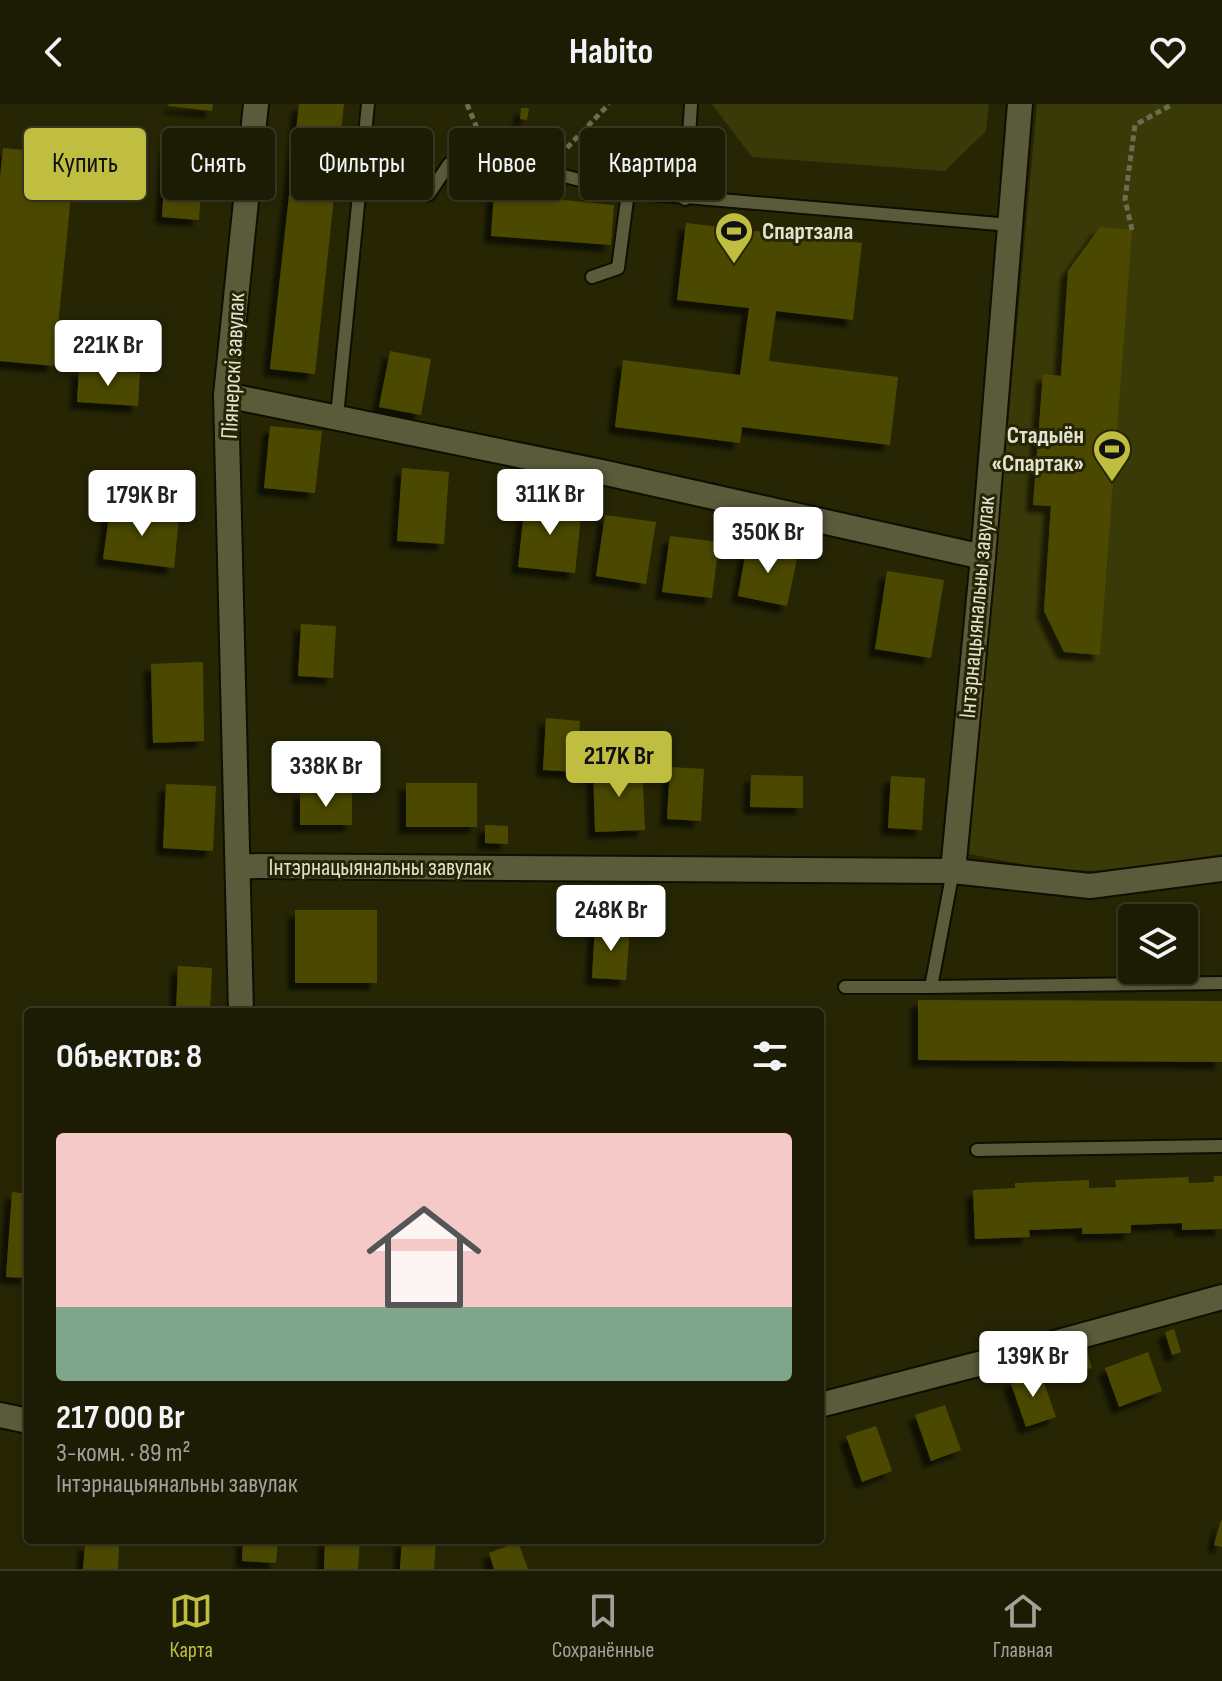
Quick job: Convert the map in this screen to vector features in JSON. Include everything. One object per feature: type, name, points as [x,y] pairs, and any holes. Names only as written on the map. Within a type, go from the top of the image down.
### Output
[{"type":"street","name":"Піянерскі завулак","points":[[241,1008],[226,395],[256,104]]},
{"type":"street","name":"Інтэрнацыянальны завулак","points":[[953,871],[983,557],[1020,104]]},
{"type":"street","points":[[226,395],[606,473],[983,557]]},
{"type":"street","name":"Інтэрнацыянальны завулак","points":[[238,866],[953,871],[1090,886],[1222,869]]},
{"type":"street","points":[[824,1404],[1222,1297]]},
{"type":"street","points":[[0,1415],[24,1420]]},
{"type":"lane","points":[[337,416],[368,104]]},
{"type":"lane","points":[[689,128],[691,104]]},
{"type":"lane","points":[[433,188],[449,164]]},
{"type":"lane","points":[[592,277],[618,268],[627,200]]},
{"type":"lane","points":[[698,200],[1010,225]]},
{"type":"lane","points":[[931,987],[953,871]]},
{"type":"lane","points":[[845,987],[1222,983]]},
{"type":"lane","points":[[977,1150],[1222,1146]]},
{"type":"path","points":[[467,104],[477,128]]},
{"type":"path","points":[[564,150],[609,104]]},
{"type":"path","points":[[1132,230],[1125,199],[1135,125],[1173,104]]},
{"type":"shaded area","points":[[712,104],[989,104],[986,131],[945,171],[752,157]]},
{"type":"shaded area","name":"Стадыён «Спартак»","points":[[1037,104],[1222,104],[1222,854],[1109,871],[1052,870],[969,854]]},
{"type":"building","points":[[169,104],[213,104],[212,111]]},
{"type":"building","points":[[299,104],[344,104],[341,128],[296,128]]},
{"type":"building","points":[[521,108],[529,108],[527,120],[520,119]]},
{"type":"building","points":[[3,148],[24,150],[24,200],[71,200],[54,366],[0,361],[0,178]]},
{"type":"building","points":[[291,177],[291,200],[334,200],[315,374],[270,369]]},
{"type":"building","points":[[163,200],[200,200],[199,220],[162,217]]},
{"type":"building","points":[[494,200],[564,200],[614,205],[611,245],[491,236]]},
{"type":"building","points":[[686,223],[862,243],[853,320],[776,311],[769,361],[898,377],[890,445],[742,427],[740,443],[615,427],[623,360],[740,375],[749,308],[677,300]]},
{"type":"building","points":[[1100,227],[1132,230],[1100,655],[1064,652],[1044,611],[1051,506],[1033,505],[1043,374],[1061,376],[1068,271]]},
{"type":"building","points":[[390,351],[431,359],[421,415],[379,407]]},
{"type":"building","points":[[79,369],[140,373],[138,406],[77,402]]},
{"type":"building","points":[[270,426],[322,431],[315,493],[264,488]]},
{"type":"building","points":[[402,468],[449,472],[444,544],[397,541]]},
{"type":"building","points":[[525,501],[582,507],[575,573],[518,567]]},
{"type":"building","points":[[110,509],[179,517],[174,568],[103,559]]},
{"type":"building","points":[[605,515],[656,522],[646,584],[596,576]]},
{"type":"building","points":[[670,536],[719,542],[712,598],[662,592]]},
{"type":"building","points":[[747,545],[798,554],[787,606],[738,596]]},
{"type":"building","points":[[887,571],[944,580],[931,658],[875,649]]},
{"type":"building","points":[[301,624],[336,626],[333,678],[298,676]]},
{"type":"building","points":[[203,662],[204,741],[153,743],[151,664]]},
{"type":"building","points":[[546,718],[580,721],[577,772],[543,770]]},
{"type":"building","points":[[642,765],[645,830],[595,832],[593,767]]},
{"type":"building","points":[[670,767],[704,769],[701,821],[667,819]]},
{"type":"building","points":[[751,775],[803,776],[803,808],[750,807]]},
{"type":"building","points":[[891,776],[925,778],[922,830],[888,828]]},
{"type":"building","points":[[406,783],[477,783],[477,827],[406,827]]},
{"type":"building","points":[[166,784],[216,786],[213,851],[163,848]]},
{"type":"building","points":[[300,792],[352,793],[352,825],[300,825]]},
{"type":"building","points":[[485,825],[508,826],[508,844],[485,843]]},
{"type":"building","points":[[295,910],[377,910],[377,983],[295,983]]},
{"type":"building","points":[[595,927],[630,928],[626,980],[592,978]]},
{"type":"building","points":[[178,966],[212,968],[210,1008],[176,1008]]},
{"type":"building","points":[[918,1000],[1222,1001],[1222,1062],[918,1060]]},
{"type":"building","points":[[1214,1176],[1222,1176],[1222,1229],[1182,1230],[1182,1223],[1131,1225],[1131,1233],[1082,1234],[1082,1228],[1029,1230],[1030,1237],[975,1239],[973,1190],[1015,1188],[1015,1183],[1089,1180],[1089,1188],[1116,1187],[1115,1180],[1188,1177],[1189,1183],[1214,1182]]},
{"type":"building","points":[[12,1192],[24,1194],[24,1278],[6,1277]]},
{"type":"building","points":[[1174,1329],[1181,1352],[1172,1355],[1165,1332]]},
{"type":"building","points":[[1087,1352],[1092,1368],[1083,1370],[1078,1354]]},
{"type":"building","points":[[1148,1352],[1162,1391],[1119,1407],[1105,1368]]},
{"type":"building","points":[[1069,1357],[1074,1373],[1065,1375],[1060,1359]]},
{"type":"building","points":[[1040,1371],[1056,1417],[1026,1427],[1010,1381]]},
{"type":"building","points":[[945,1405],[961,1450],[931,1461],[915,1415]]},
{"type":"building","points":[[876,1426],[892,1471],[862,1482],[846,1436]]},
{"type":"building","points":[[1222,1521],[1222,1547],[1214,1545]]},
{"type":"building","points":[[85,1544],[119,1546],[118,1569],[83,1569]]},
{"type":"building","points":[[243,1544],[278,1544],[276,1563],[242,1561]]},
{"type":"building","points":[[325,1544],[360,1544],[358,1569],[324,1569]]},
{"type":"building","points":[[402,1544],[436,1544],[434,1569],[400,1569]]},
{"type":"building","points":[[519,1544],[528,1569],[494,1569],[489,1553]]},
{"type":"place","name":"Спартзала","points":[[734,265]]},
{"type":"place","name":"Стадыён «Спартак»","points":[[1112,483]]}]
